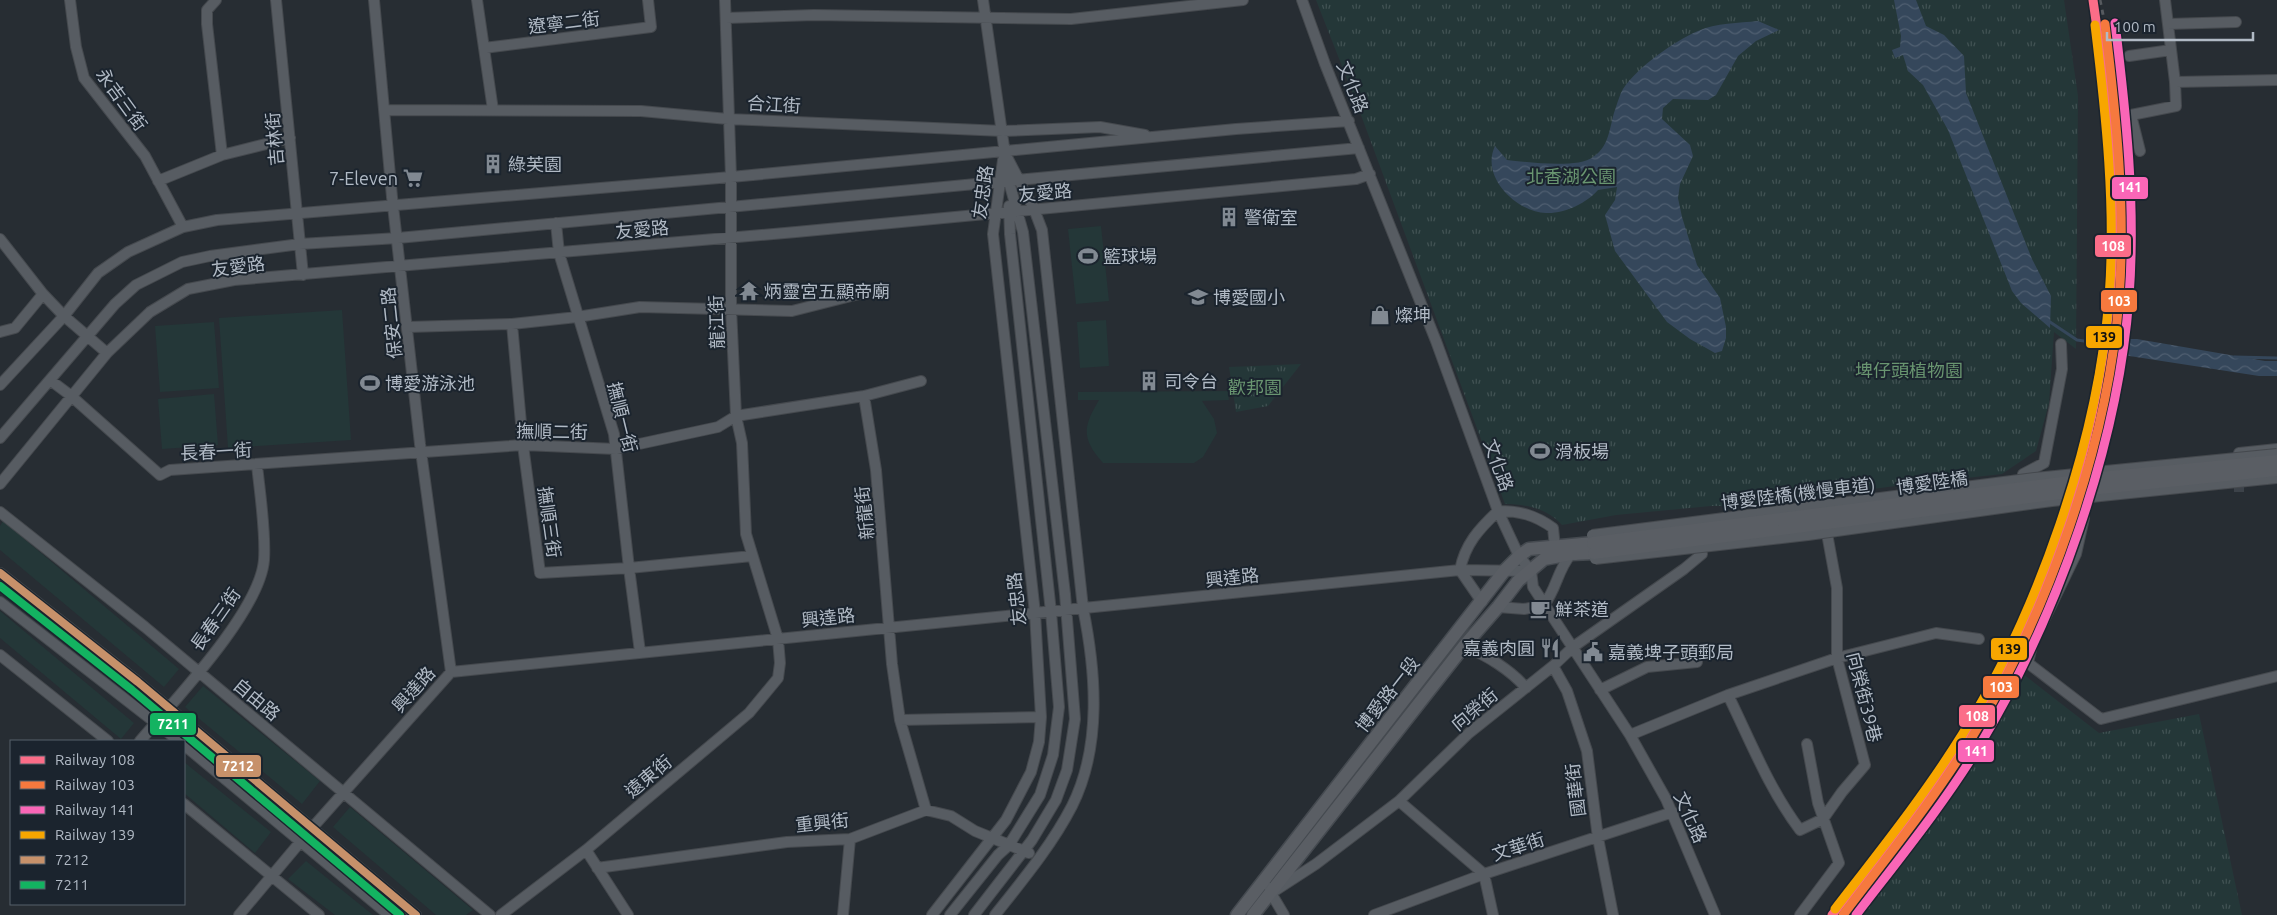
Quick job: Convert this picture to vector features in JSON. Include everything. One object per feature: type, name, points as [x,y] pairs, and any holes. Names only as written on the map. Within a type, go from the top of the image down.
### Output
[{"type":"main road","name":"博愛陸橋","points":[[1594,548],[2072,482],[2277,460]]},
{"type":"main road","name":"博愛陸橋","points":[[1594,548],[2100,488],[2277,470]]},
{"type":"main road","name":"博愛路一段","points":[[1237,915],[1505,570],[1519,556],[1529,550],[1555,547],[1570,550]]},
{"type":"main road","name":"博愛路一段","points":[[1254,915],[1464,646],[1518,581],[1544,559],[1570,550],[1594,548]]},
{"type":"street","name":"永吉三街","points":[[70,0],[76,47],[84,78],[145,156],[183,227]]},
{"type":"street","points":[[216,0],[207,10],[207,24],[222,155]]},
{"type":"street","name":"吉林街","points":[[276,0],[303,275]]},
{"type":"street","name":"保安二路","points":[[374,0],[421,453],[450,672]]},
{"type":"street","points":[[477,0],[492,110]]},
{"type":"street","name":"遼寧二街","points":[[484,48],[651,28],[648,0]]},
{"type":"street","name":"龍江街","points":[[725,0],[731,177],[731,308],[736,416],[742,443],[746,534],[778,638]]},
{"type":"street","points":[[983,0],[1003,131],[1004,182]]},
{"type":"street","points":[[726,18],[814,15],[1071,19],[1243,0]]},
{"type":"street","name":"文化路","points":[[1302,0],[1436,341],[1498,511],[1519,556],[1531,571],[1533,587],[1544,606],[1630,735],[1673,812],[1715,915]]},
{"type":"street","points":[[2140,151],[2131,115],[2176,106],[2165,0]]},
{"type":"street","points":[[2168,24],[2236,22]]},
{"type":"street","points":[[2129,56],[2171,50]]},
{"type":"street","points":[[2175,82],[2277,80]]},
{"type":"street","name":"合江街","points":[[385,110],[641,111],[728,119],[1003,131],[1100,127],[1160,137]]},
{"type":"street","points":[[0,385],[64,316],[98,273],[128,252],[183,227],[217,220],[731,177],[1349,120]]},
{"type":"street","points":[[158,181],[222,155],[290,138]]},
{"type":"street","name":"友愛路","points":[[0,438],[115,304],[136,285],[182,262],[210,256],[300,244],[398,238],[1359,148]]},
{"type":"street","name":"友忠路","points":[[995,915],[1063,823],[1080,787],[1092,741],[1093,693],[1042,230],[1034,209],[1004,152]]},
{"type":"street","name":"友愛路","points":[[0,484],[107,353],[150,312],[188,289],[234,280],[402,267],[1356,180],[1370,174]]},
{"type":"street","name":"友忠路","points":[[950,915],[998,855],[1009,845],[1040,795],[1053,755],[1059,707],[1012,211],[1004,182]]},
{"type":"street","name":"友忠路","points":[[932,915],[993,838],[1017,802],[1031,772],[1039,742],[1041,717],[1035,613],[993,234],[995,212],[1004,182]]},
{"type":"street","name":"友忠路","points":[[974,915],[1024,851],[1056,800],[1067,770],[1075,719],[1066,610],[1023,232],[1012,211]]},
{"type":"street","name":"撫順一街","points":[[556,223],[559,253],[614,434],[628,568],[640,652]]},
{"type":"street","points":[[0,239],[43,294],[64,316],[107,353]]},
{"type":"street","points":[[408,327],[512,324],[578,317],[640,307],[792,311],[863,293]]},
{"type":"street","points":[[0,332],[15,328],[43,294]]},
{"type":"street","name":"撫順三街","points":[[512,324],[523,444],[540,573],[628,568],[752,556]]},
{"type":"street","points":[[2023,474],[2044,462],[2062,369],[2061,344]]},
{"type":"street","name":"長春一街","points":[[50,380],[160,476],[170,470],[421,453]]},
{"type":"street","name":"撫順二街","points":[[421,453],[523,444],[616,449],[718,427],[736,416],[864,396],[921,381]]},
{"type":"street","name":"新龍街","points":[[864,396],[876,470],[889,626],[900,720],[926,810]]},
{"type":"street","points":[[2239,453],[2277,449]]},
{"type":"street","name":"博愛陸橋(機慢車道)","points":[[1594,548],[2035,478],[2277,454]]},
{"type":"street","name":"長春三街","points":[[141,740],[232,629],[252,599],[264,561],[258,465]]},
{"type":"street","points":[[1594,548],[1808,535],[2052,501],[2277,478]]},
{"type":"street","points":[[1482,602],[1460,570],[1465,552],[1473,537],[1498,511],[1538,517],[1553,528],[1555,547]]},
{"type":"street","name":"自由路","points":[[0,512],[198,672],[490,915]]},
{"type":"street","points":[[2084,518],[2076,554],[2032,645],[2028,663],[2101,719],[2277,676]]},
{"type":"street","name":"向榮街39巷","points":[[1823,819],[1842,792],[1866,765],[1837,658],[1837,588],[1828,539]]},
{"type":"street","points":[[1498,607],[1524,609],[1544,606],[1554,593],[1562,567],[1570,550]]},
{"type":"street","name":"向榮街","points":[[1270,893],[1316,864],[1399,801],[1469,733],[1553,666],[1573,647],[1684,569],[1702,554]]},
{"type":"street","name":"興達路","points":[[239,915],[343,792],[450,672],[889,626],[1051,612],[1460,570],[1531,571]]},
{"type":"street","points":[[0,573],[168,708],[416,915]]},
{"type":"street","points":[[0,602],[178,740]]},
{"type":"street","points":[[1630,735],[1728,695],[1837,658],[1936,633],[1979,639]]},
{"type":"street","name":"遠東街","points":[[501,915],[586,850],[749,713],[778,678],[780,663],[778,638]]},
{"type":"street","points":[[1464,646],[1476,651],[1517,677],[1526,688]]},
{"type":"street","points":[[0,655],[107,740]]},
{"type":"street","points":[[1600,690],[1647,667],[1697,662]]},
{"type":"street","name":"國華街","points":[[1553,666],[1566,691],[1587,751],[1598,838],[1612,915]]},
{"type":"street","points":[[1728,695],[1766,775],[1800,830],[1823,819]]},
{"type":"street","points":[[900,720],[1041,717]]},
{"type":"street","points":[[1800,915],[1839,863],[1823,819],[1807,744]]},
{"type":"street","points":[[185,746],[388,915]]},
{"type":"street","points":[[1399,801],[1484,874],[1493,915]]},
{"type":"street","points":[[185,805],[319,915]]},
{"type":"street","points":[[926,810],[951,816],[993,838],[1038,857]]},
{"type":"street","name":"重興街","points":[[597,868],[787,842],[850,839],[926,810]]},
{"type":"street","name":"文華街","points":[[1374,915],[1389,912],[1484,874],[1673,812]]},
{"type":"street","points":[[843,915],[850,839]]},
{"type":"street","points":[[586,850],[628,915]]},
{"type":"street","points":[[1269,873],[1270,893],[1284,915]]},
{"type":"green space","name":"北香湖公園","points":[[1316,0],[2064,0],[2078,96],[2076,349],[2054,332],[2049,403],[2036,451],[2002,474],[1747,506],[1711,506],[1616,515],[1562,525],[1550,515],[1536,508],[1505,504],[1358,107]]},
{"type":"green space","name":"籃球場","points":[[1101,226],[1109,301],[1076,304],[1068,229]]},
{"type":"green space","points":[[342,310],[351,440],[228,448],[219,318]]},
{"type":"green space","points":[[1106,320],[1109,366],[1080,368],[1077,322]]},
{"type":"green space","points":[[214,322],[219,388],[160,392],[155,326]]},
{"type":"green space","name":"歡邦園","points":[[1301,364],[1268,406],[1236,412],[1229,367]]},
{"type":"green space","points":[[1228,391],[1229,400],[1202,401],[1214,419],[1217,433],[1203,457],[1194,463],[1103,463],[1091,446],[1087,432],[1087,425],[1099,400],[1078,400],[1078,392]]},
{"type":"green space","points":[[214,394],[218,445],[162,449],[158,399]]},
{"type":"green space","points":[[3,521],[179,669],[164,687],[0,550],[0,526]]},
{"type":"green space","points":[[0,611],[134,723],[121,739],[0,638]]},
{"type":"green space","points":[[2018,670],[2099,733],[2199,714],[2242,915],[1849,915],[1921,827],[1968,762]]},
{"type":"green space","points":[[203,686],[320,781],[302,804],[185,707]]},
{"type":"green space","points":[[185,763],[271,832],[255,853],[185,794]]},
{"type":"green space","points":[[350,807],[473,910],[466,915],[436,915],[333,827]]},
{"type":"green space","points":[[306,861],[373,915],[335,915],[288,879]]},
{"type":"water","points":[[1894,0],[1916,0],[1926,26],[1944,35],[1964,56],[1966,93],[2032,259],[2051,296],[2050,328],[2021,303],[2012,291],[1948,130],[1923,85],[1908,71],[1903,55],[1895,58],[1892,50],[1900,47],[1901,36]]},
{"type":"water","points":[[1758,21],[1779,30],[1756,41],[1738,56],[1716,95],[1708,100],[1673,99],[1663,108],[1662,119],[1690,145],[1693,156],[1680,184],[1678,198],[1697,265],[1720,298],[1726,327],[1726,338],[1722,351],[1715,353],[1690,339],[1667,322],[1615,251],[1605,215],[1615,200],[1617,187],[1598,190],[1588,199],[1567,210],[1553,213],[1535,211],[1513,200],[1504,191],[1497,181],[1492,158],[1495,146],[1507,160],[1564,164],[1586,161],[1603,147],[1623,89],[1647,64],[1668,48],[1705,28]]},
{"type":"water","points":[[2109,339],[2137,339],[2265,361],[2277,361],[2277,376],[2259,376],[2110,353]]},
{"type":"waterway","points":[[2047,320],[2077,340],[2112,345]]},
{"type":"waterway","points":[[2235,357],[2277,358]]},
{"type":"tunnel","points":[[2239,474],[2239,492]]},
{"type":"railway","points":[[2100,0],[2105,24]]},
{"type":"rail line","name":"108","points":[[1832,915],[1902,828],[1935,783],[1966,736],[2001,674],[2031,608],[2057,540],[2079,469],[2095,398],[2107,326],[2113,253],[2112,159],[2093,0]]},
{"type":"rail line","name":"141","points":[[1856,915],[1952,788],[1981,743],[2009,693],[2035,641],[2058,585],[2079,528],[2097,470],[2112,412],[2123,354],[2131,263],[2129,160],[2115,23]]},
{"type":"rail line","name":"103","points":[[1843,915],[1941,784],[1971,739],[1999,691],[2025,639],[2048,584],[2087,470],[2102,412],[2113,354],[2121,265],[2119,161],[2105,24]]},
{"type":"rail line","name":"139","points":[[1835,909],[1901,824],[1932,780],[1962,735],[1990,687],[2039,581],[2078,467],[2103,353],[2111,264],[2109,162],[2095,25]]},
{"type":"transit line","name":"7212","points":[[0,573],[138,682],[416,915]]},
{"type":"transit line","name":"7211","points":[[0,586],[132,690],[400,915]]},
{"type":"place","name":"綠芙園","points":[[493,164]]},
{"type":"place","name":"7-Eleven","points":[[413,178]]},
{"type":"place","name":"警衛室","points":[[1229,217]]},
{"type":"place","name":"籃球場","points":[[1088,256]]},
{"type":"place","name":"炳靈宮五顯帝廟","points":[[749,291]]},
{"type":"place","name":"博愛國小","points":[[1198,297]]},
{"type":"place","name":"燦坤","points":[[1380,315]]},
{"type":"place","name":"司令台","points":[[1149,381]]},
{"type":"place","name":"博愛游泳池","points":[[370,383]]},
{"type":"place","name":"滑板場","points":[[1540,451]]},
{"type":"place","name":"鮮茶道","points":[[1540,609]]},
{"type":"place","name":"嘉義肉圓","points":[[1550,648]]},
{"type":"place","name":"嘉義埤子頭郵局","points":[[1593,652]]},
{"type":"park label","name":"埤仔頭植物園","points":[[1909,370]]}]
